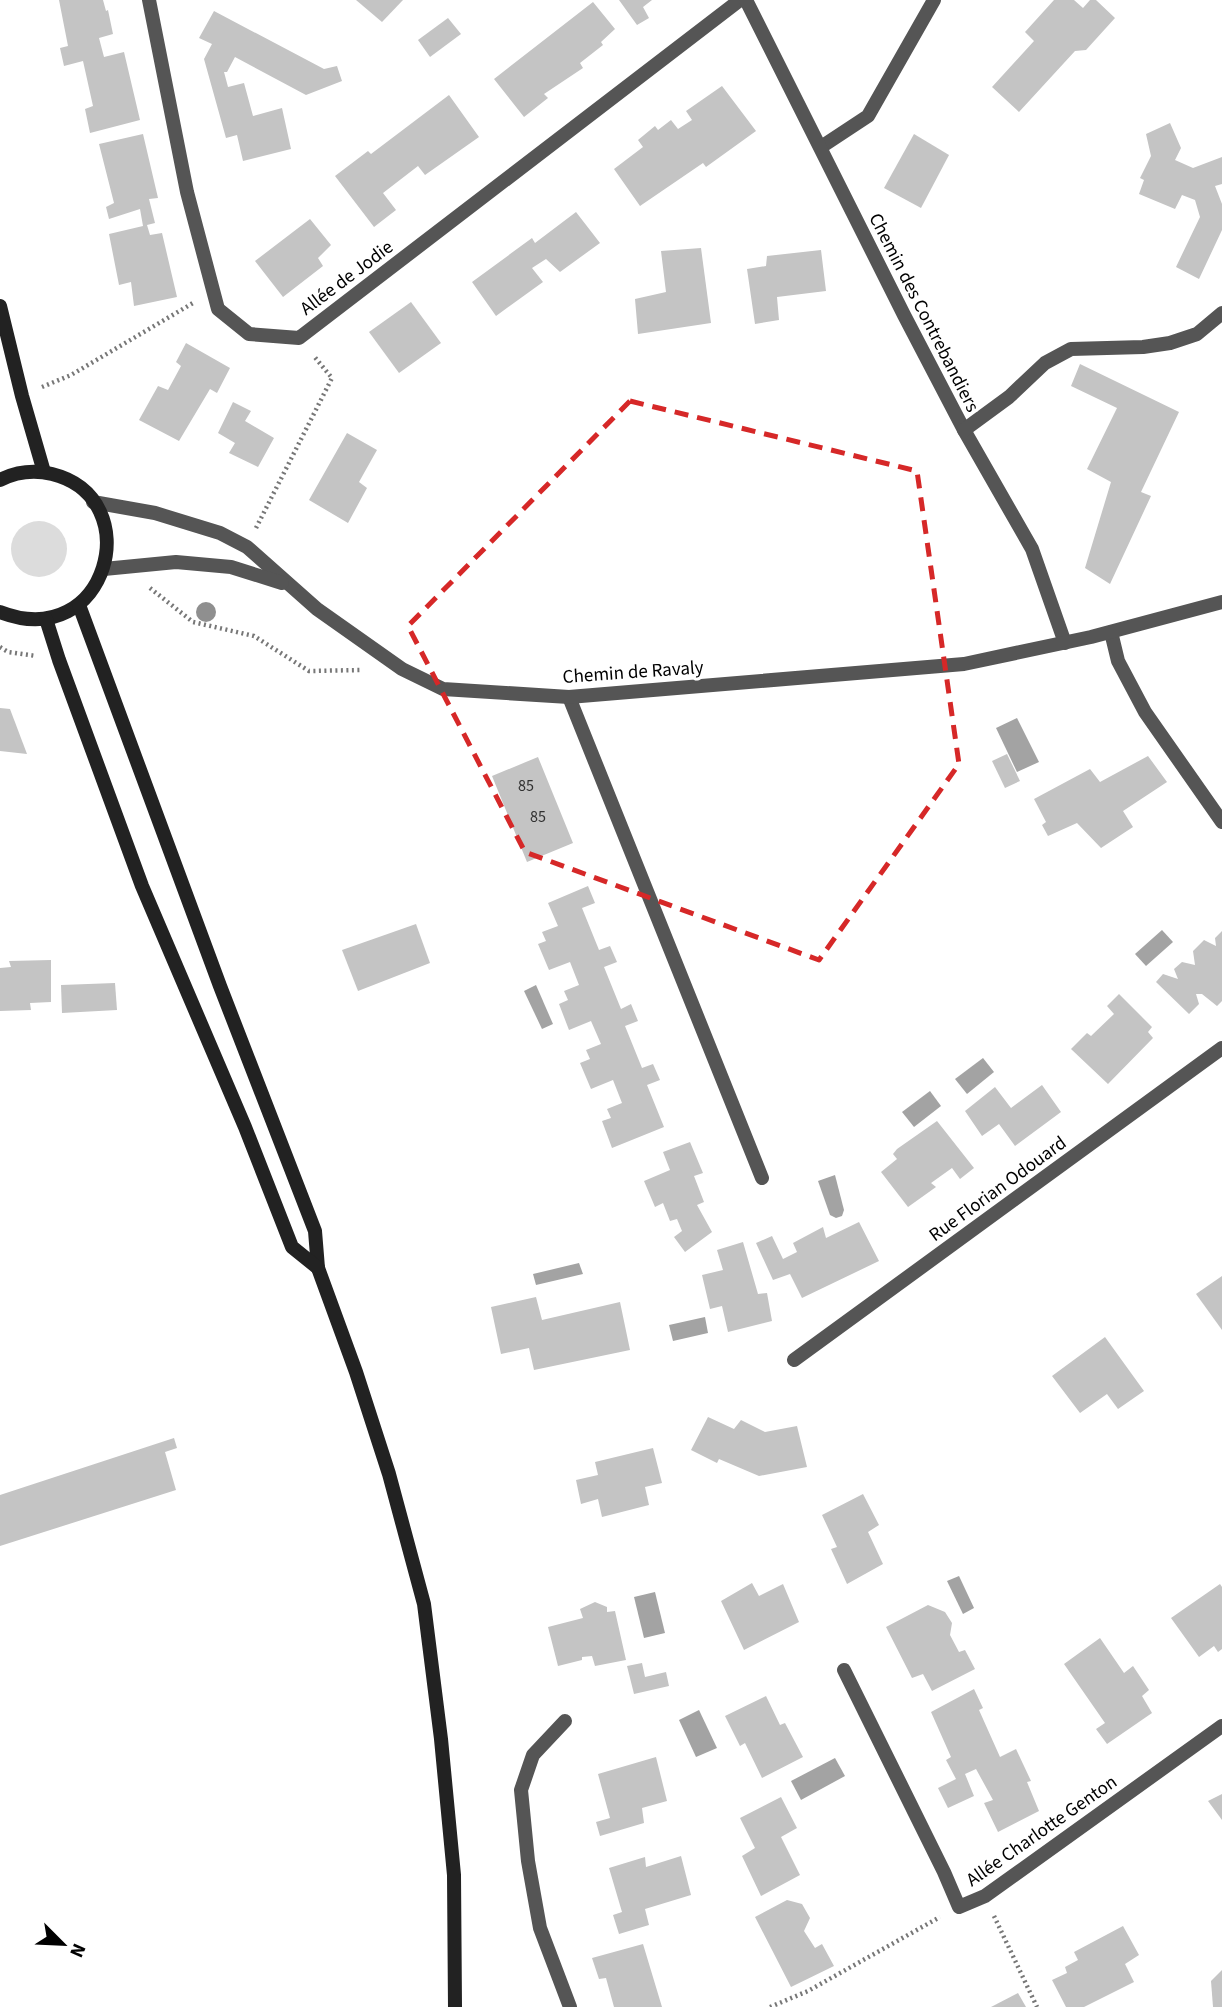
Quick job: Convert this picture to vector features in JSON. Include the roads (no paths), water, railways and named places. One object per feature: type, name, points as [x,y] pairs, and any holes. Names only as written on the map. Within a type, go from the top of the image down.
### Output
[{"type":"main road","points":[[0,306],[44,472]]},
{"type":"main road","points":[[0,463],[2,479],[30,472],[44,472],[71,482],[93,502],[102,517],[107,534],[104,569],[94,588],[79,605],[46,619],[15,618],[0,612]]},
{"type":"main road","points":[[79,605],[210,960],[315,1231],[318,1268],[356,1371],[389,1474],[424,1604],[454,1875],[455,2007]]},
{"type":"main road","points":[[46,619],[142,886],[245,1126],[292,1247],[318,1268]]},
{"type":"street","name":"Allée de Jodie","points":[[149,0],[187,192],[218,309],[249,334],[299,338],[740,0]]},
{"type":"street","name":"Chemin des Contrebandiers","points":[[746,0],[904,315],[964,430],[1032,549],[1065,642]]},
{"type":"street","points":[[821,147],[869,116],[934,0]]},
{"type":"street","points":[[964,430],[1009,397],[1045,363],[1071,349],[1143,347],[1170,342],[1198,334],[1222,313]]},
{"type":"street","name":"Chemin de Ravaly","points":[[93,502],[155,513],[220,533],[247,547],[317,609],[402,669],[443,689],[569,697],[964,664],[1111,632],[1222,602]]},
{"type":"street","points":[[104,569],[176,562],[231,567],[286,584]]},
{"type":"street","points":[[1111,632],[1118,661],[1145,712],[1222,822]]},
{"type":"street","points":[[569,697],[762,1178]]},
{"type":"street","name":"Rue Florian Odouard","points":[[794,1360],[1222,1048]]},
{"type":"street","name":"Allée Charlotte Genton","points":[[844,1670],[959,1907],[985,1896],[1222,1726]]},
{"type":"street","points":[[565,1721],[533,1755],[521,1790],[527,1861],[540,1928],[570,2007]]}]
